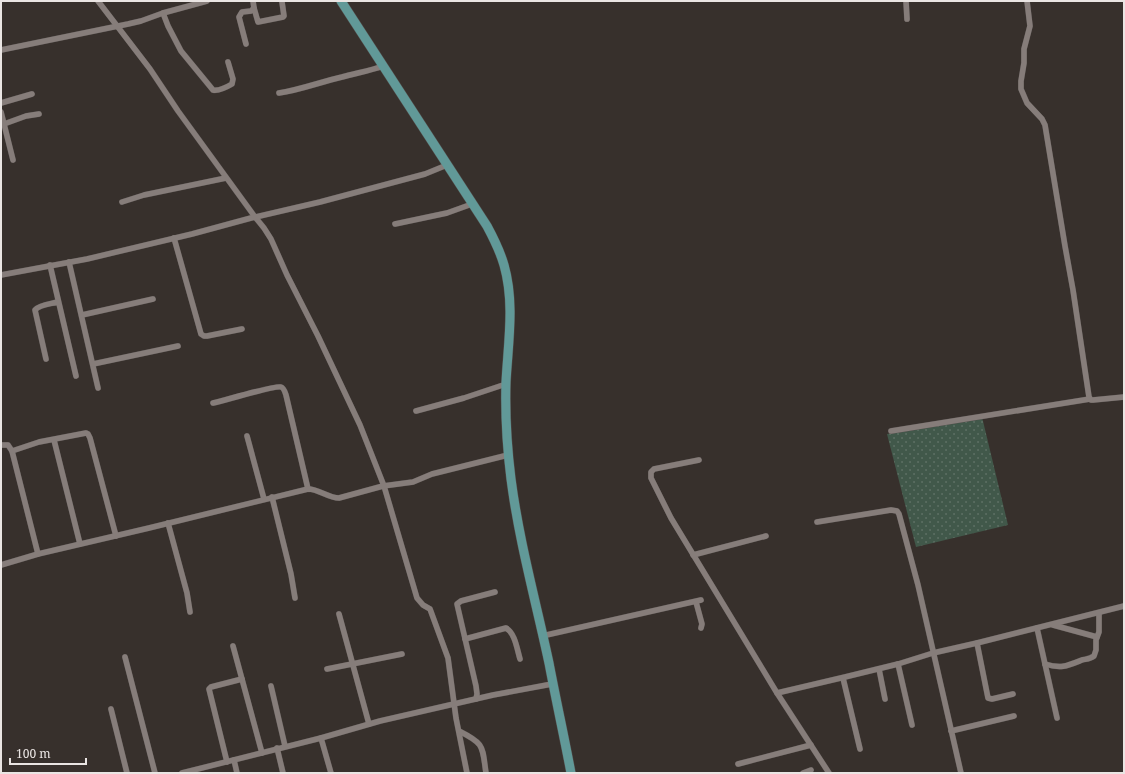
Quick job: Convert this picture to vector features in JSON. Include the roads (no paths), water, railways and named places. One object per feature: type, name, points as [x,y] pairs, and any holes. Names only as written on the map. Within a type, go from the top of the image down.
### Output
[{"type":"main road","points":[[341,1],[487,226],[499,249],[507,278],[510,304],[506,384],[508,455],[515,508],[571,773]]},
{"type":"main road","points":[[345,1],[348,12]]},
{"type":"street","points":[[98,1],[150,70],[226,178],[264,228],[318,336],[360,425],[384,486],[417,598],[423,605],[430,609],[448,655],[454,704],[467,773]]},
{"type":"street","points":[[1,50],[117,26],[207,1]]},
{"type":"street","points":[[253,1],[259,23],[283,17],[282,2]]},
{"type":"street","points":[[906,1],[907,19]]},
{"type":"street","points":[[1027,1],[1030,26],[1024,49],[1021,89],[1029,106],[1042,119],[1045,125],[1090,399]]},
{"type":"street","points":[[246,44],[239,17],[242,12],[251,11],[254,8]]},
{"type":"street","points":[[163,13],[181,51],[213,90],[216,91],[232,84],[233,80],[228,62]]},
{"type":"street","points":[[278,93],[293,91],[345,76],[371,71],[383,66]]},
{"type":"street","points":[[1,103],[32,94]]},
{"type":"street","points":[[1,112],[13,160]]},
{"type":"street","points":[[4,124],[26,116],[38,114]]},
{"type":"street","points":[[1,275],[69,262],[174,238],[255,217],[291,210],[425,174],[447,164]]},
{"type":"street","points":[[122,202],[144,195],[226,178]]},
{"type":"street","points":[[395,224],[447,213],[472,204]]},
{"type":"street","points":[[174,238],[201,334],[204,336],[215,336],[242,329]]},
{"type":"street","points":[[69,262],[98,388]]},
{"type":"street","points":[[50,265],[76,376]]},
{"type":"street","points":[[82,315],[153,299]]},
{"type":"street","points":[[46,359],[36,310],[40,306],[58,302]]},
{"type":"street","points":[[93,364],[178,346]]},
{"type":"street","points":[[416,411],[464,398],[506,384]]},
{"type":"street","points":[[213,403],[265,390],[279,387],[282,388],[286,395],[308,489]]},
{"type":"street","points":[[890,431],[1090,399],[1097,400],[1124,397]]},
{"type":"street","points":[[12,451],[33,444],[86,433],[90,436],[116,536]]},
{"type":"street","points":[[247,436],[264,499]]},
{"type":"street","points":[[54,440],[80,544]]},
{"type":"street","points":[[1,445],[8,445],[12,451],[38,554]]},
{"type":"street","points":[[1,565],[38,554],[308,489],[314,489],[337,498],[384,486],[413,482],[432,474],[508,455]]},
{"type":"street","points":[[699,460],[652,470],[650,475],[652,481],[671,518],[777,693],[829,773]]},
{"type":"street","points":[[272,497],[291,574],[295,598]]},
{"type":"street","points":[[817,522],[891,510],[897,511],[901,519],[961,773]]},
{"type":"street","points":[[168,523],[187,593],[190,612]]},
{"type":"street","points":[[694,555],[766,536]]},
{"type":"street","points":[[476,699],[477,690],[458,603],[461,600],[495,592]]},
{"type":"street","points":[[542,636],[699,601],[702,624],[701,628]]},
{"type":"street","points":[[777,693],[879,669],[933,653],[1124,606]]},
{"type":"street","points":[[1045,664],[1064,667],[1092,658],[1095,655],[1096,650],[1099,613]]},
{"type":"street","points":[[339,614],[368,724]]},
{"type":"street","points":[[1053,624],[1097,637]]},
{"type":"street","points":[[465,639],[506,628],[510,630],[520,658]]},
{"type":"street","points":[[1037,628],[1057,718]]},
{"type":"street","points":[[977,643],[988,698],[992,699],[1013,694]]},
{"type":"street","points":[[233,646],[262,752]]},
{"type":"street","points":[[327,669],[402,654]]},
{"type":"street","points":[[125,657],[155,773]]},
{"type":"street","points":[[898,664],[912,725]]},
{"type":"street","points":[[879,669],[885,699]]},
{"type":"street","points":[[843,678],[860,749]]},
{"type":"street","points":[[227,762],[209,689],[211,687],[242,679]]},
{"type":"street","points":[[182,773],[320,738],[368,724],[476,699],[552,684]]},
{"type":"street","points":[[271,686],[285,746]]},
{"type":"street","points":[[111,709],[127,773]]},
{"type":"street","points":[[951,731],[1014,716]]},
{"type":"street","points":[[459,731],[473,738],[480,744],[486,773]]},
{"type":"street","points":[[320,738],[331,773]]},
{"type":"street","points":[[738,764],[811,745]]},
{"type":"street","points":[[277,748],[283,773]]},
{"type":"street","points":[[234,760],[237,773]]},
{"type":"street","points":[[803,773],[811,770]]}]
